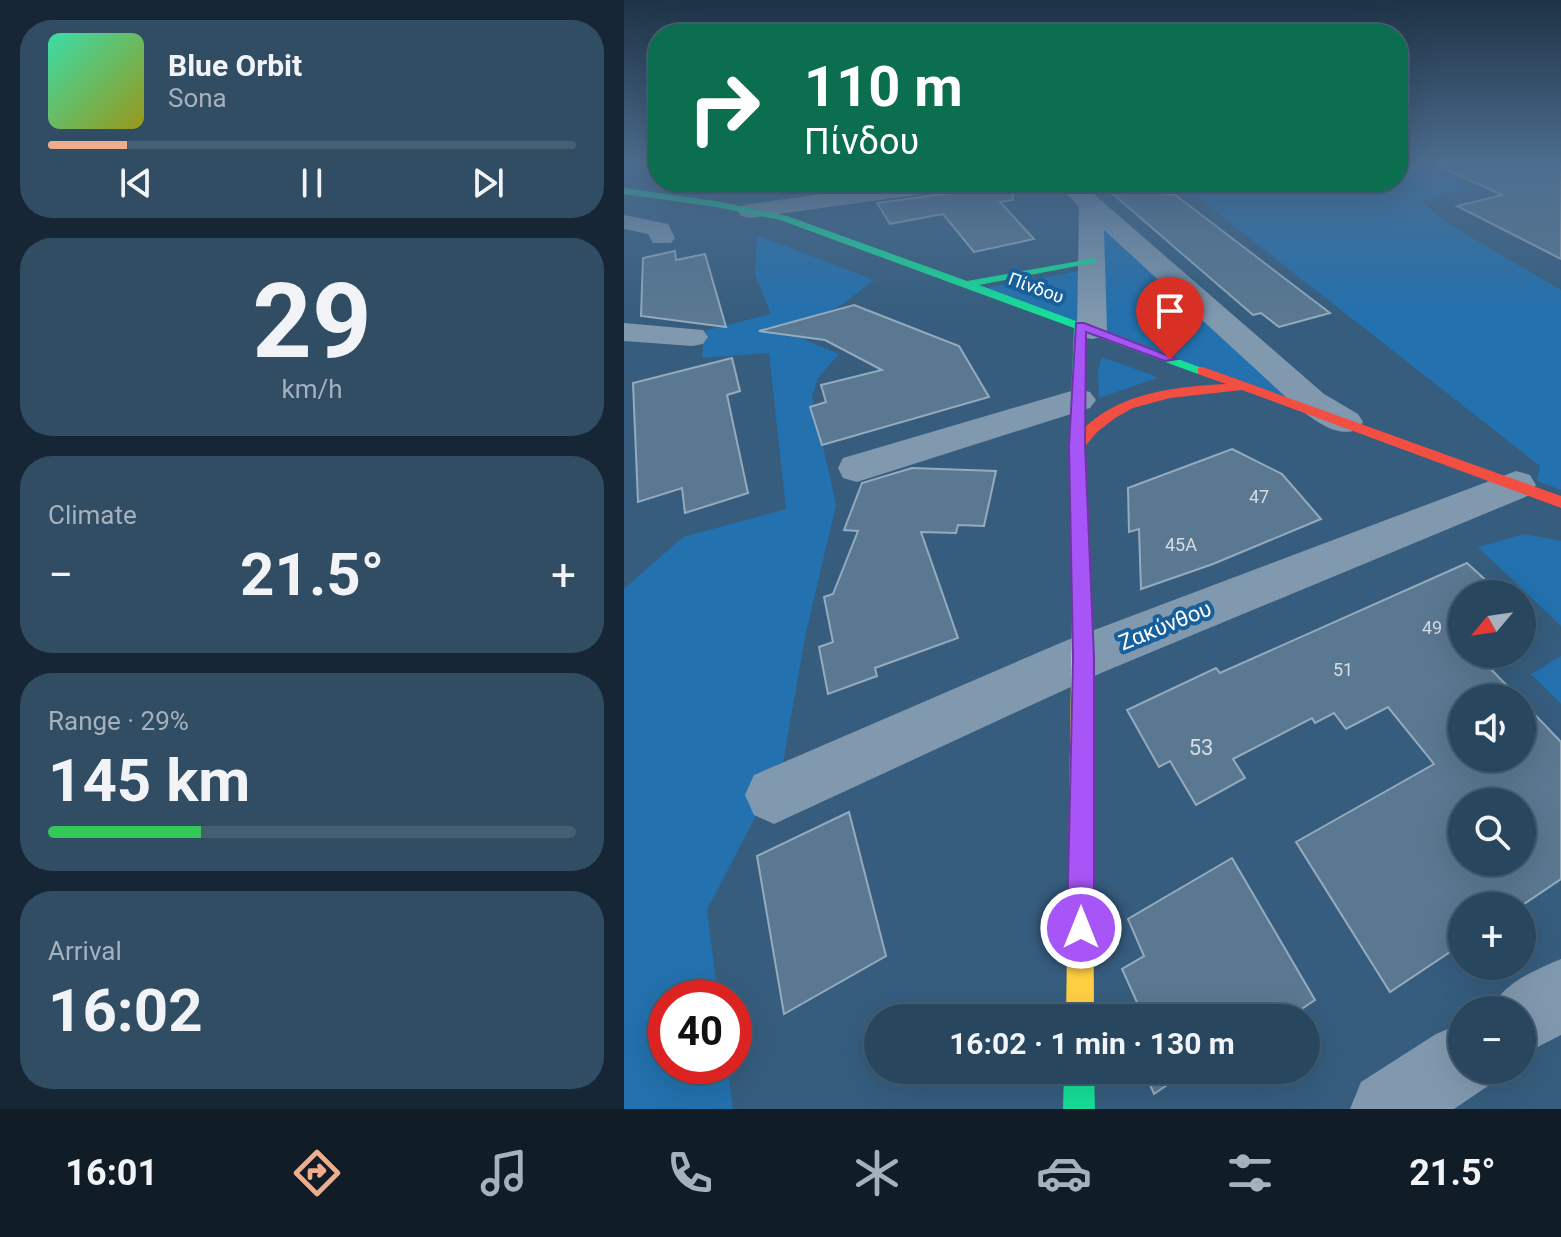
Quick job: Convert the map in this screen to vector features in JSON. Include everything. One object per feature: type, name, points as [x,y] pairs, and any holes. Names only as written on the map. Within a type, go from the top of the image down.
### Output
[{"type":"street","name":"Πίνδου","points":[[768,215],[1561,502]]},
{"type":"street","points":[[1080,1004],[1083,657],[1077,446],[1078,400],[1092,260],[1091,215]]},
{"type":"street","points":[[1102,215],[1312,402],[1345,422]]},
{"type":"street","points":[[624,222],[659,229],[662,238]]},
{"type":"street","points":[[967,285],[1092,260]]},
{"type":"street","points":[[624,332],[692,337]]},
{"type":"street","points":[[1077,446],[1088,431],[1108,414],[1158,397],[1197,390],[1248,387]]},
{"type":"street","points":[[857,468],[1078,400]]},
{"type":"street","name":"Ζακύνθου","points":[[774,795],[1083,657],[1516,485]]},
{"type":"street","points":[[1536,1011],[1561,994]]},
{"type":"street","points":[[1388,1109],[1448,1069]]},
{"type":"street","points":[[1079,1084],[1079,1109]]},
{"type":"shaded area","points":[[1220,215],[1437,215],[1561,290],[1561,490],[1537,481],[1540,466]]},
{"type":"shaded area","points":[[1104,220],[1294,400],[1096,331]]},
{"type":"shaded area","points":[[757,235],[874,280],[843,304],[801,326],[805,340],[839,354],[818,378],[812,397],[836,505],[805,637],[783,763],[707,910],[716,980],[648,980],[648,1084],[730,1084],[733,1109],[624,1109],[624,589],[683,537],[786,509],[769,353],[702,358],[704,331],[771,314],[755,275]]},
{"type":"shaded area","points":[[1084,270],[1078,324],[981,289]]},
{"type":"shaded area","points":[[1102,357],[1157,378],[1099,398],[1098,369]]},
{"type":"shaded area","points":[[1525,534],[1561,541],[1561,626],[1536,602],[1536,580],[1513,580],[1478,547]]},
{"type":"shaded area","points":[[1561,656],[1561,704],[1531,674]]},
{"type":"building","points":[[884,215],[939,215],[890,224]]},
{"type":"building","points":[[944,215],[1012,215],[1034,239],[974,252]]},
{"type":"building","points":[[1137,215],[1201,215],[1330,313],[1279,327],[1261,313],[1253,315]]},
{"type":"building","points":[[1474,215],[1561,215],[1561,259]]},
{"type":"building","points":[[675,251],[676,260],[705,254],[726,327],[641,316],[643,258]]},
{"type":"building","points":[[854,305],[959,346],[989,397],[822,445],[810,407],[826,402],[821,385],[882,370],[825,340],[759,331]]},
{"type":"building","points":[[732,358],[740,391],[727,395],[748,493],[685,513],[682,488],[638,502],[633,383]]},
{"type":"building","points":[[1232,449],[1282,474],[1321,519],[1213,564],[1141,589],[1139,529],[1129,532],[1128,488]]},
{"type":"building","points":[[912,468],[996,471],[984,526],[958,525],[956,533],[921,532],[958,638],[875,668],[877,676],[828,694],[819,647],[833,642],[824,597],[833,594],[858,531],[844,530],[862,483]]},
{"type":"building","points":[[1467,563],[1486,580],[1448,580],[1448,668],[1490,668],[1505,684],[1448,684],[1448,772],[1536,772],[1536,716],[1561,742],[1561,879],[1536,896],[1536,892],[1448,892],[1448,953],[1390,992],[1296,842],[1434,764],[1388,707],[1346,729],[1334,713],[1315,723],[1312,718],[1233,759],[1245,778],[1196,805],[1170,761],[1159,767],[1127,710],[1216,668],[1220,673]]},
{"type":"building","points":[[849,812],[886,956],[784,1014],[757,856]]},
{"type":"building","points":[[1232,858],[1315,1000],[1309,1004],[1138,1004],[1122,969],[1144,956],[1128,919]]},
{"type":"building","points":[[1150,1084],[1169,1084],[1154,1094]]},
{"type":"traffic: fast","points":[[767,215],[1203,371]]},
{"type":"traffic: fast","points":[[969,284],[1092,260]]},
{"type":"traffic: fast","points":[[1080,325],[1077,446],[1082,612]]},
{"type":"traffic: fast","points":[[1079,1084],[1079,1109]]},
{"type":"traffic: slow","points":[[1080,1004],[1082,612]]},
{"type":"traffic: jam","points":[[1203,371],[1561,502]]},
{"type":"traffic: jam","points":[[1077,446],[1092,428],[1128,405],[1170,394],[1237,388]]},
{"type":"route","points":[[1081,928],[1083,657],[1077,446],[1080,325],[1170,359]]}]
